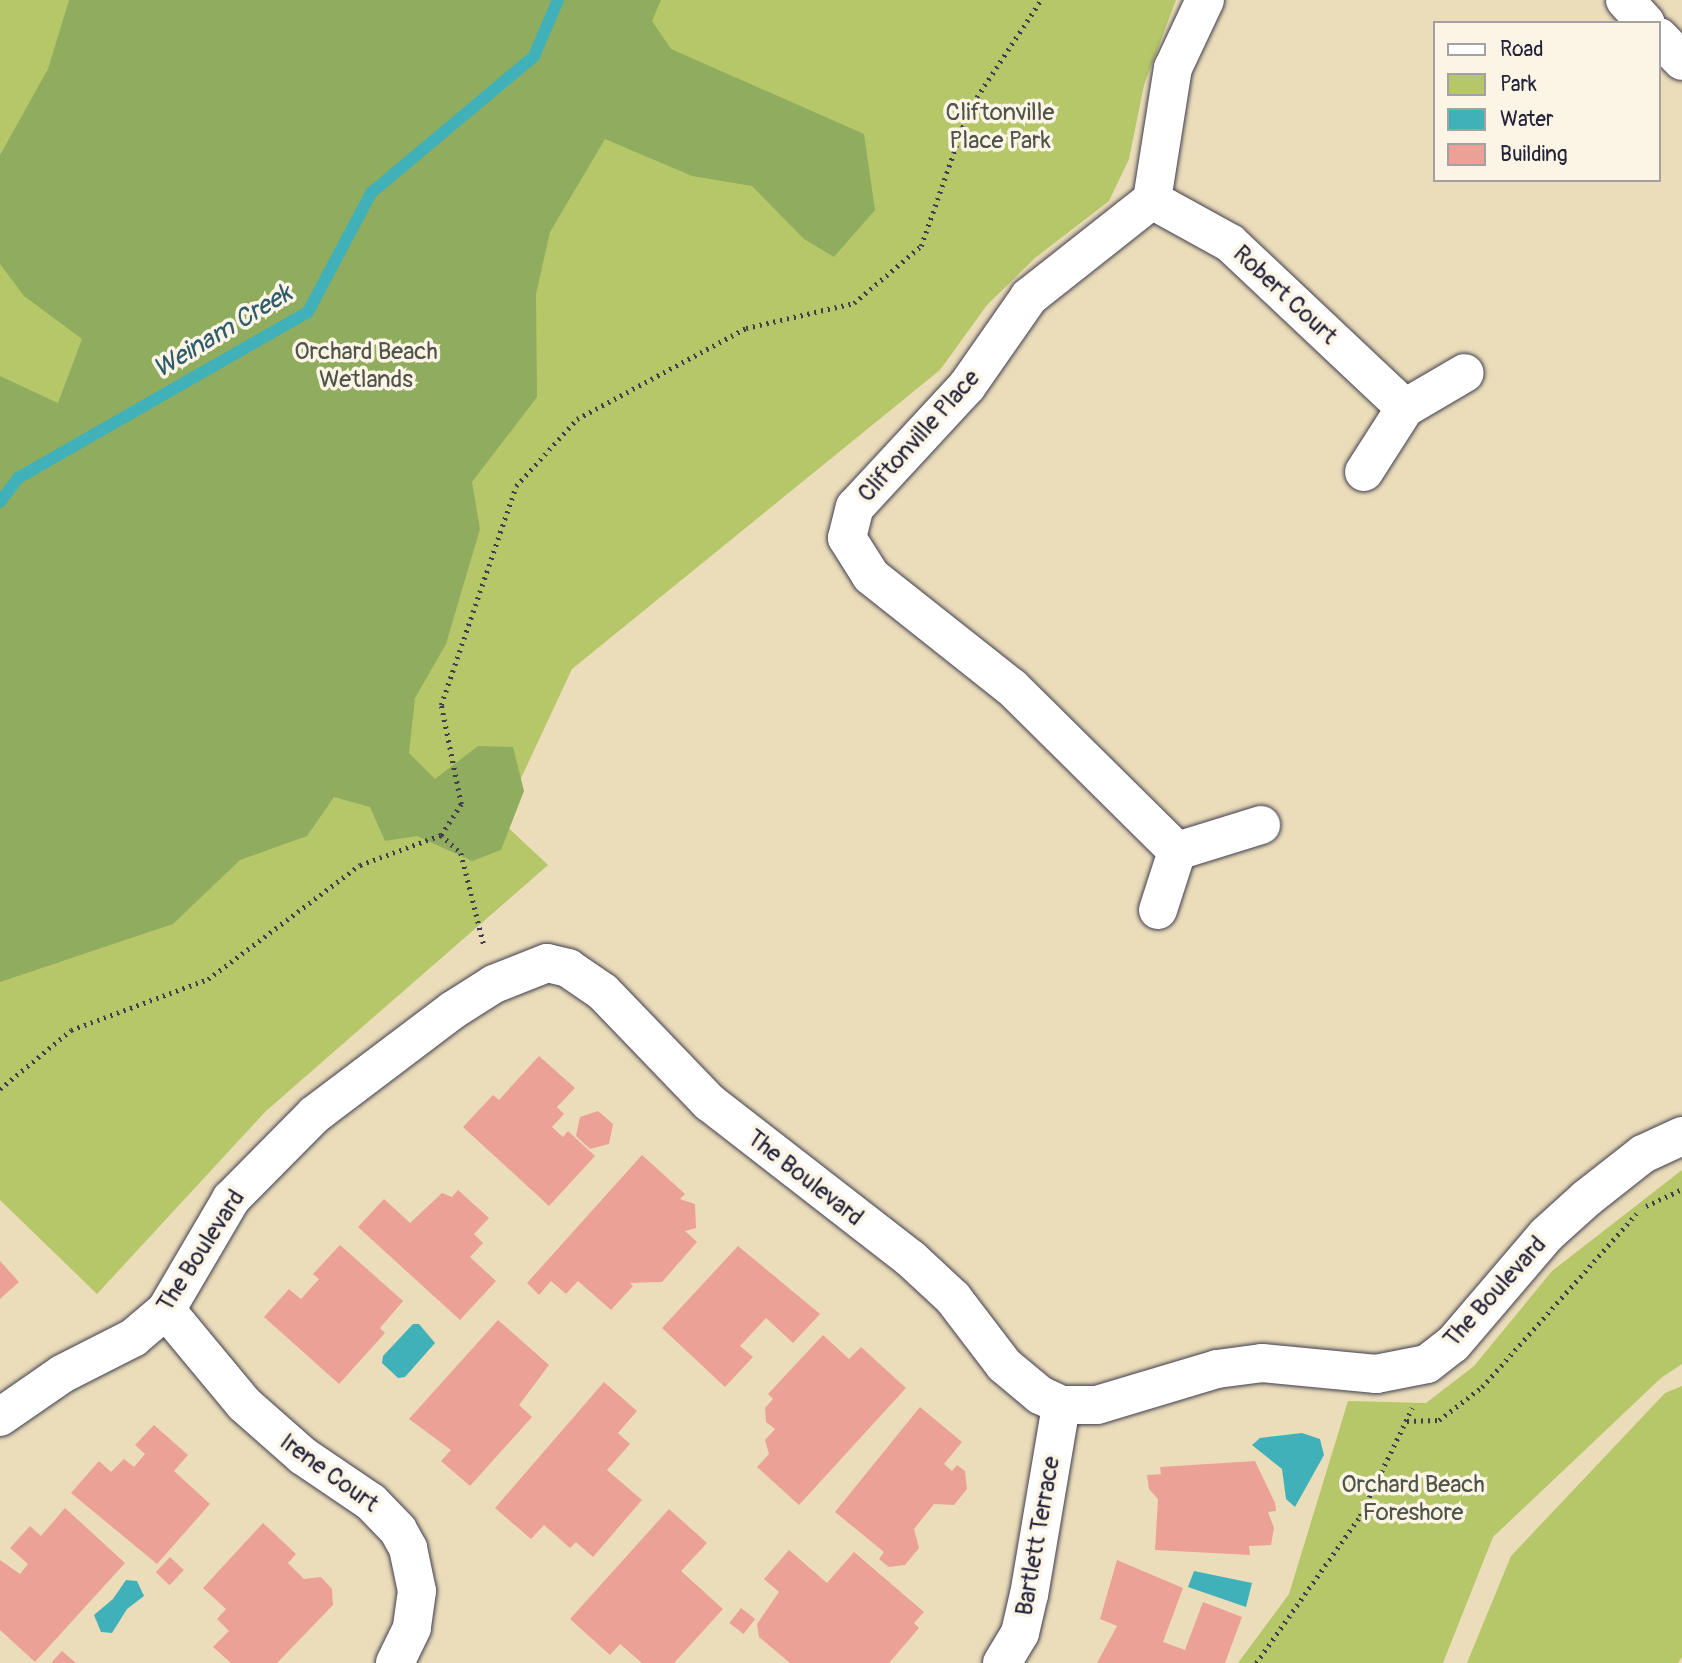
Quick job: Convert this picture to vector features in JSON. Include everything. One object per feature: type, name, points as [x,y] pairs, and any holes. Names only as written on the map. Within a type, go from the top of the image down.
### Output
[{"type":"street","points":[[1152,200],[1173,68],[1205,0]]},
{"type":"street","points":[[1625,0],[1644,21]]},
{"type":"street","points":[[1661,39],[1682,61]]},
{"type":"street","name":"Robert Court","points":[[1152,200],[1230,243],[1405,408]]},
{"type":"street","name":"Cliftonville Place","points":[[1152,200],[1029,297],[967,386],[855,507],[847,538],[871,576],[1012,687],[1177,851]]},
{"type":"street","points":[[1364,472],[1405,408],[1465,373]]},
{"type":"street","points":[[1158,910],[1177,851],[1261,825]]},
{"type":"street","name":"The Boulevard","points":[[0,1417],[62,1374],[133,1338],[166,1310],[225,1207],[270,1156],[360,1078],[494,984],[547,963],[569,968],[591,982],[710,1103],[910,1258],[953,1297],[1004,1365],[1040,1395],[1061,1405],[1097,1405],[1217,1369],[1262,1363],[1376,1374],[1427,1364],[1453,1343],[1546,1235],[1587,1198],[1643,1154],[1682,1136]]},
{"type":"street","name":"Irene Court","points":[[166,1310],[244,1405],[303,1456],[371,1502],[398,1530],[408,1548],[417,1591],[412,1628],[395,1663]]},
{"type":"street","name":"Bartlett Terrace","points":[[1002,1663],[1020,1633],[1029,1595],[1061,1405]]},
{"type":"path","points":[[0,1088],[71,1030],[208,979],[360,865],[441,835],[461,804],[441,705],[516,486],[576,419],[746,328],[855,303],[921,246],[969,109],[1041,0]]},
{"type":"path","points":[[441,835],[461,853],[494,984]]},
{"type":"path","points":[[1256,1663],[1360,1516],[1407,1421],[1439,1420],[1482,1387],[1643,1208],[1682,1189]]},
{"type":"green space","name":"Orchard Beach Wetlands","points":[[0,0],[1176,0],[1144,85],[1129,159],[1109,201],[1035,258],[987,305],[940,370],[572,669],[501,821],[548,865],[266,1111],[97,1294],[0,1200]]},
{"type":"green space","name":"Orchard Beach Wetlands","points":[[69,0],[661,0],[652,21],[671,49],[864,134],[875,210],[834,257],[804,239],[752,186],[692,176],[605,139],[550,232],[536,294],[537,397],[472,482],[480,529],[446,644],[415,698],[409,753],[435,779],[478,746],[513,747],[524,791],[501,850],[472,861],[417,836],[385,841],[370,807],[334,797],[307,836],[240,860],[173,924],[0,982],[0,376],[58,403],[82,339],[24,296],[0,264],[0,155],[48,69]]},
{"type":"green space","name":"Orchard Beach Foreshore","points":[[1682,1170],[1682,1364],[1661,1378],[1493,1537],[1443,1663],[1238,1663],[1289,1594],[1348,1401],[1426,1403],[1474,1366],[1552,1271]]},
{"type":"green space","points":[[1682,1386],[1682,1657],[1678,1663],[1467,1663],[1511,1556],[1665,1393]]},
{"type":"water","points":[[413,1324],[419,1324],[435,1343],[405,1377],[398,1378],[382,1363],[383,1356]]},
{"type":"water","points":[[1302,1433],[1320,1439],[1324,1455],[1295,1507],[1286,1499],[1282,1469],[1252,1445],[1260,1438]]},
{"type":"water","points":[[1194,1571],[1252,1583],[1246,1607],[1188,1587]]},
{"type":"water","points":[[126,1580],[137,1581],[144,1596],[127,1609],[112,1633],[101,1632],[94,1615],[113,1599]]},
{"type":"building","points":[[539,1056],[575,1088],[557,1107],[564,1114],[552,1127],[563,1137],[568,1131],[595,1156],[549,1206],[463,1127],[493,1095],[499,1100]]},
{"type":"building","points":[[598,1111],[613,1124],[609,1144],[590,1149],[576,1136],[580,1117]]},
{"type":"building","points":[[642,1155],[685,1194],[680,1199],[695,1204],[696,1228],[685,1231],[697,1242],[662,1282],[630,1283],[633,1286],[611,1310],[578,1281],[566,1294],[551,1281],[539,1295],[527,1283]]},
{"type":"building","points":[[458,1190],[489,1218],[474,1234],[483,1243],[470,1257],[496,1281],[460,1320],[358,1227],[384,1199],[410,1223],[442,1193],[452,1197]]},
{"type":"building","points":[[340,1245],[403,1301],[380,1328],[385,1333],[339,1384],[264,1317],[289,1289],[301,1299],[319,1279],[313,1274]]},
{"type":"building","points":[[738,1246],[820,1314],[793,1343],[766,1318],[740,1346],[753,1357],[725,1387],[662,1328]]},
{"type":"building","points":[[0,1261],[19,1282],[0,1299]]},
{"type":"building","points":[[498,1320],[549,1365],[519,1405],[532,1417],[470,1486],[441,1461],[451,1450],[409,1419]]},
{"type":"building","points":[[823,1335],[849,1359],[861,1347],[906,1388],[799,1505],[757,1467],[769,1454],[765,1440],[775,1429],[766,1422],[765,1408],[773,1399],[768,1394]]},
{"type":"building","points":[[604,1382],[637,1411],[618,1433],[630,1444],[607,1470],[642,1500],[593,1557],[576,1542],[570,1548],[544,1525],[531,1539],[495,1508]]},
{"type":"building","points":[[920,1407],[962,1442],[944,1464],[952,1471],[957,1465],[965,1471],[967,1489],[954,1505],[934,1504],[914,1529],[919,1548],[905,1565],[889,1567],[879,1559],[884,1552],[835,1512]]},
{"type":"building","points":[[154,1425],[188,1455],[174,1471],[210,1504],[157,1564],[71,1493],[99,1461],[111,1472],[124,1459],[134,1467],[145,1454],[135,1445]]},
{"type":"building","points":[[1255,1461],[1275,1503],[1276,1511],[1268,1512],[1274,1528],[1271,1545],[1249,1546],[1250,1555],[1155,1550],[1158,1499],[1149,1489],[1147,1475],[1161,1474],[1160,1467]]},
{"type":"building","points":[[65,1508],[125,1563],[35,1662],[0,1630],[0,1560],[20,1574],[28,1564],[10,1548],[30,1526],[41,1536]]},
{"type":"building","points":[[669,1509],[707,1543],[681,1571],[723,1609],[674,1663],[642,1663],[620,1644],[610,1655],[570,1619]]},
{"type":"building","points":[[263,1523],[296,1554],[288,1563],[304,1579],[321,1577],[332,1589],[333,1605],[277,1663],[231,1663],[213,1647],[229,1631],[217,1619],[226,1609],[203,1588]]},
{"type":"building","points":[[789,1550],[827,1583],[854,1552],[924,1612],[914,1623],[919,1628],[889,1663],[790,1663],[759,1637],[757,1624],[779,1592],[764,1579]]},
{"type":"building","points":[[170,1557],[184,1570],[170,1585],[156,1572]]},
{"type":"building","points":[[1117,1560],[1183,1588],[1163,1642],[1185,1650],[1203,1602],[1242,1617],[1225,1663],[1097,1663],[1117,1626],[1100,1619]]},
{"type":"building","points":[[741,1608],[755,1619],[743,1634],[729,1623]]},
{"type":"building","points":[[62,1651],[76,1663],[51,1663]]},
{"type":"waterway","name":"Weinam Creek","points":[[0,502],[18,478],[308,312],[371,193],[534,56],[558,0]]},
{"type":"park label","name":"Cliftonville Place Park","points":[[1000,127]]}]
